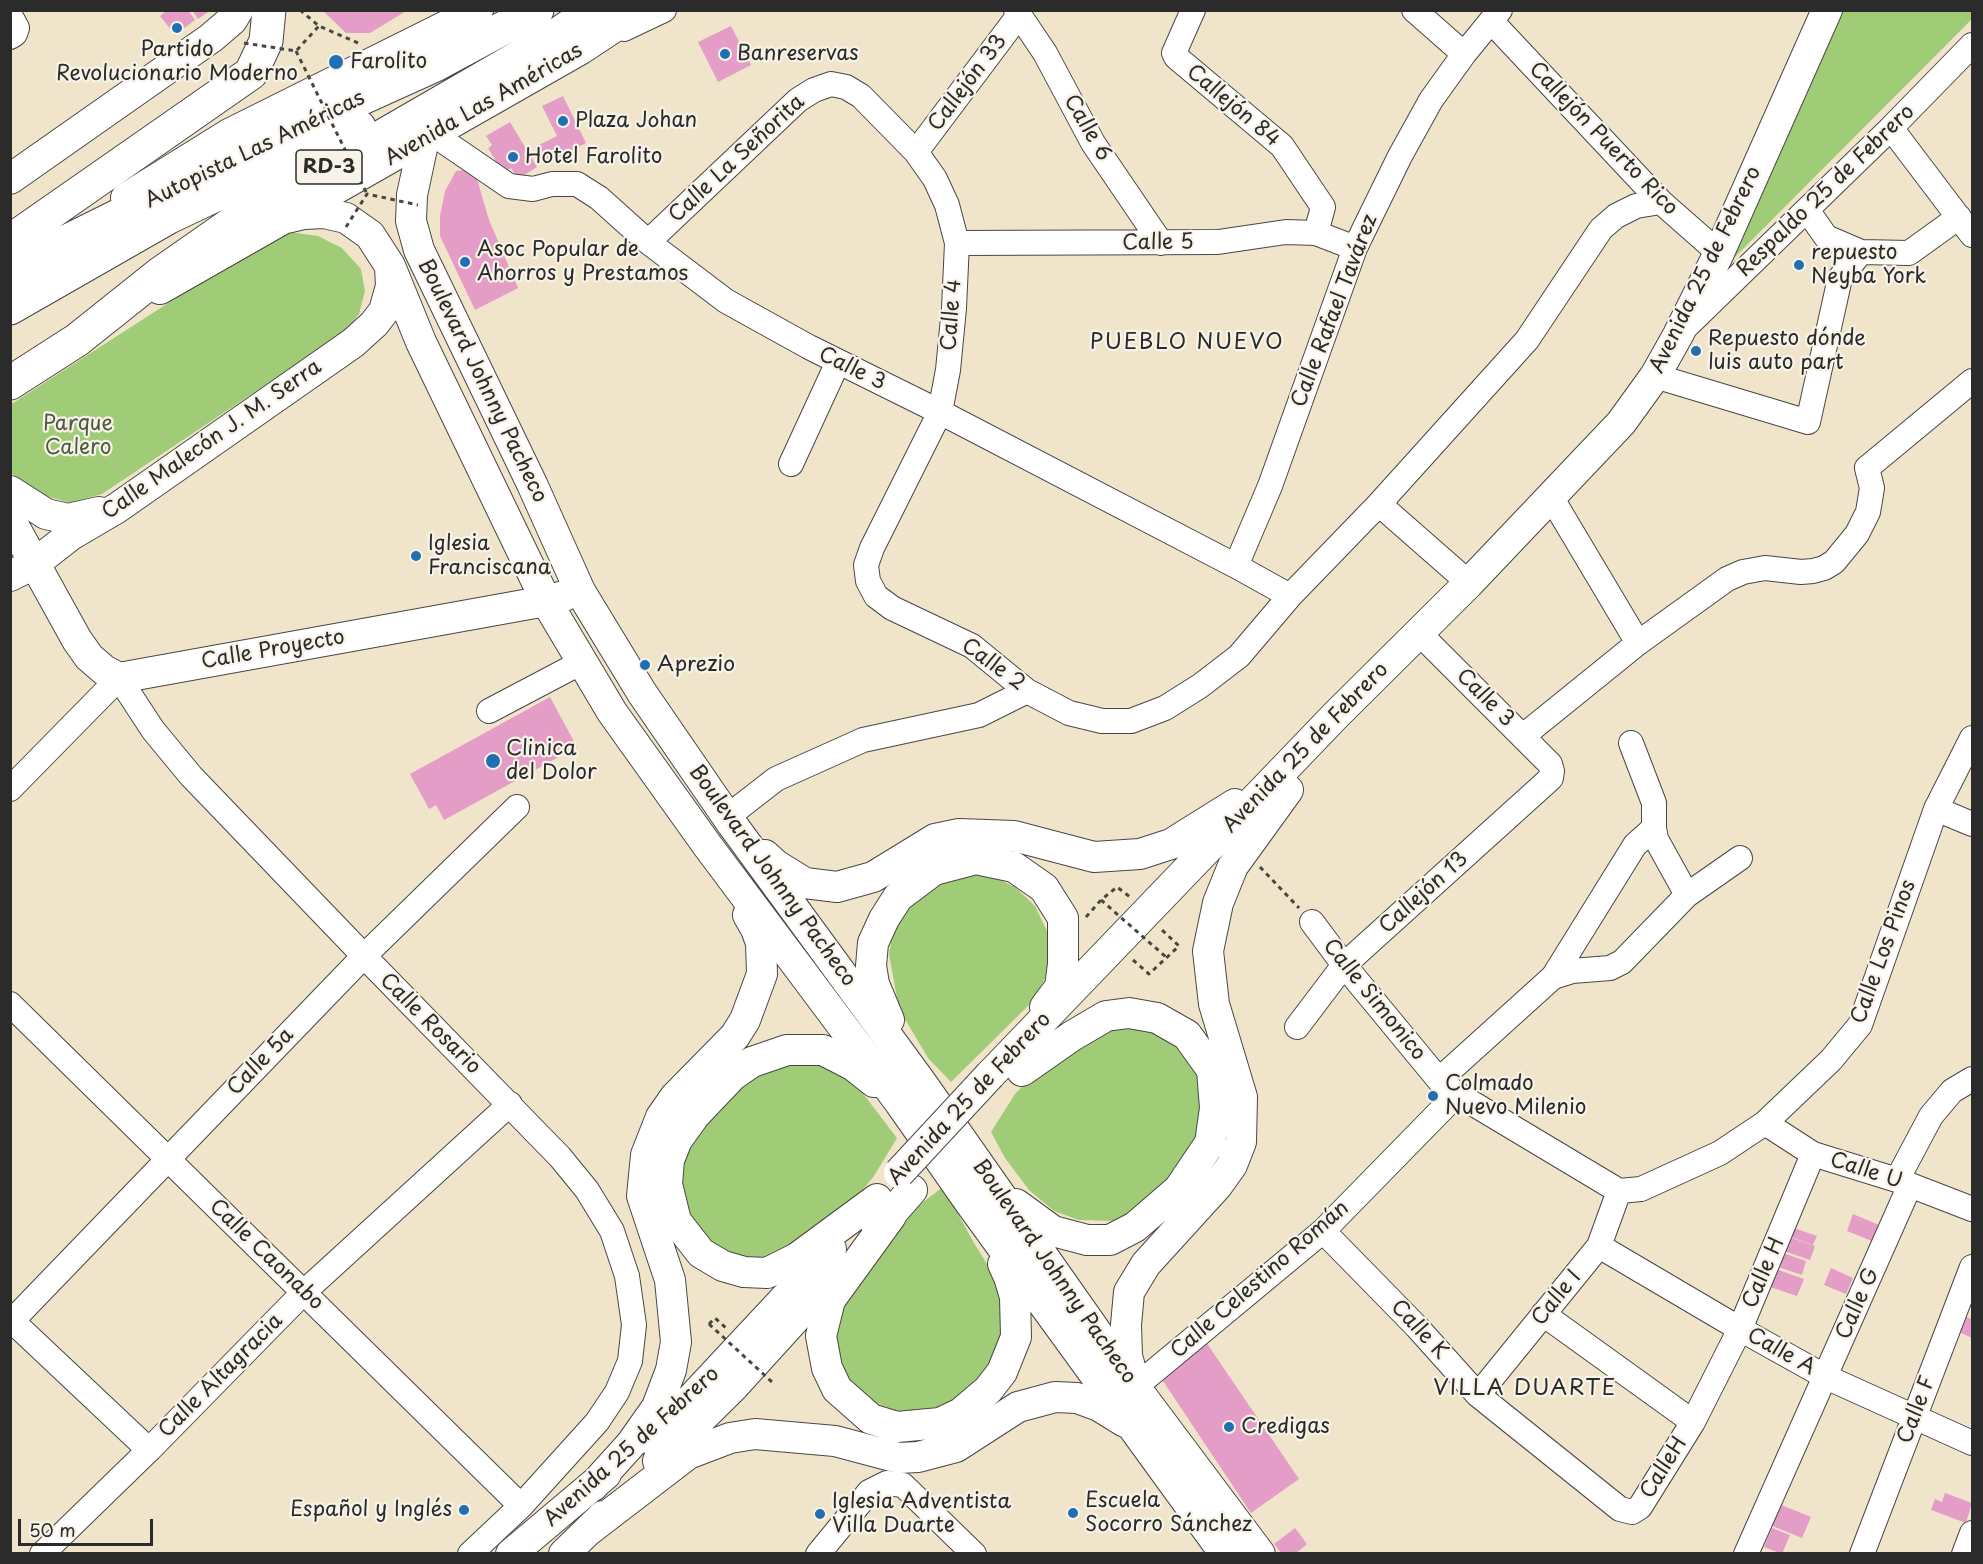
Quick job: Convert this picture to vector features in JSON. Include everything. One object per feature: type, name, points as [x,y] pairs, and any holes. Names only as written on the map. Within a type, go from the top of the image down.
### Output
[{"type":"highway","points":[[19,256],[251,73],[266,42],[269,10]]},
{"type":"highway","name":"Autopista Las Américas","points":[[19,256],[435,65],[537,10]]},
{"type":"highway","name":"Autopista Las Américas","points":[[10,308],[169,217],[360,127],[499,56],[574,10]]},
{"type":"highway","name":"Autopista Las Américas","points":[[77,340],[161,273],[234,222],[554,37],[593,10]]},
{"type":"highway","name":"RD-3","points":[[10,383],[77,340]]},
{"type":"main road","points":[[10,178],[212,38],[232,20],[238,10]]},
{"type":"main road","points":[[19,256],[115,204],[229,134],[462,20],[477,10]]},
{"type":"main road","name":"Avenida Las Américas","points":[[77,340],[171,282],[581,49],[640,10]]},
{"type":"main road","name":"Avenida 25 de Febrero","points":[[564,1554],[734,1386],[905,1182],[1282,784],[1349,725],[1419,633],[1621,423],[1655,376],[1678,336],[1719,253],[1827,10]]},
{"type":"main road","name":"Boulevard Johnny Pacheco","points":[[429,136],[412,195],[411,221],[419,250],[532,484],[580,591],[642,693],[730,820],[921,1082],[982,1194],[1134,1429],[1225,1554]]},
{"type":"main road","name":"Boulevard Johnny Pacheco","points":[[287,218],[324,213],[346,218],[370,235],[390,266],[421,342],[546,601],[612,712],[707,845],[900,1103],[982,1194],[1135,1387],[1260,1554]]},
{"type":"main road","name":"Calle Malecón J. M. Serra","points":[[18,550],[71,535],[117,508],[353,344],[384,311],[391,286],[390,266]]},
{"type":"main road","name":"Calle Malecón J. M. Serra","points":[[353,344],[377,334],[395,333],[421,342]]},
{"type":"main road","points":[[10,491],[46,514],[68,519],[117,508]]},
{"type":"main road","name":"Calle Rosario","points":[[18,550],[89,657],[104,670],[119,678]]},
{"type":"main road","name":"Calle Proyecto","points":[[119,678],[546,601],[580,591]]},
{"type":"main road","points":[[730,820],[776,865],[805,883],[837,887],[873,877],[935,839],[959,834],[1014,836],[1094,857],[1140,854],[1171,844],[1282,784]]},
{"type":"main road","points":[[1135,1387],[1127,1356],[1126,1325],[1129,1293],[1146,1264],[1217,1186],[1232,1165],[1241,1142],[1242,1097],[1215,1004],[1208,951],[1218,903],[1233,866],[1243,853],[1282,784]]},
{"type":"main road","points":[[593,1486],[631,1444],[657,1407],[671,1370],[676,1342],[670,1280],[642,1196],[645,1155],[661,1117],[675,1096],[735,1036],[746,1020],[762,974],[761,943],[756,929],[707,845]]},
{"type":"main road","points":[[921,1082],[887,1016],[874,984],[871,966],[873,943],[898,897],[934,870],[976,859],[1014,867],[1044,888],[1063,918],[1063,964],[1060,987],[1006,1074]]},
{"type":"main road","name":"Avenida 25 de Febrero","points":[[1006,1074],[1130,957],[1154,919]]},
{"type":"main road","points":[[982,1194],[1029,1215],[1053,1231],[1087,1240],[1110,1240],[1135,1227],[1179,1189],[1210,1143],[1215,1108],[1212,1070],[1187,1035],[1157,1018],[1129,1013],[1106,1016],[1006,1074]]},
{"type":"main road","points":[[884,1207],[767,1273],[744,1272],[723,1266],[701,1253],[676,1221],[667,1184],[669,1160],[677,1140],[696,1115],[733,1075],[752,1062],[787,1050],[823,1050],[854,1066],[900,1103]]},
{"type":"main road","points":[[884,1207],[830,1300],[821,1336],[827,1368],[837,1389],[871,1419],[897,1427],[940,1423],[961,1413],[988,1390],[1002,1372],[1016,1337],[1015,1297],[982,1194]]},
{"type":"main road","name":"Avenida 25 de Febrero","points":[[511,1554],[593,1486],[692,1398],[884,1207]]},
{"type":"main road","points":[[589,1530],[688,1454],[730,1438],[755,1434],[835,1441],[898,1458],[918,1457],[956,1447],[1018,1407],[1055,1397],[1077,1398],[1099,1406],[1116,1415],[1134,1429]]},
{"type":"street","points":[[581,49],[664,10]]},
{"type":"street","name":"Callejón 84","points":[[1193,10],[1174,53],[1176,57],[1282,146],[1323,207],[1316,233]]},
{"type":"street","points":[[1414,10],[1464,54]]},
{"type":"street","name":"Callejón 33","points":[[916,152],[1018,13]]},
{"type":"street","name":"Calle 6","points":[[1018,13],[1045,53],[1093,143],[1161,243]]},
{"type":"street","points":[[10,15],[16,28],[15,34],[10,38]]},
{"type":"street","name":"Calle Rafael Tavárez","points":[[1236,566],[1270,486],[1355,248],[1400,156],[1431,100],[1464,54],[1496,16]]},
{"type":"street","name":"Callejón Puerto Rico","points":[[1496,16],[1661,202],[1719,253]]},
{"type":"street","name":"Respaldo 25 de Febrero","points":[[1678,336],[1891,128],[1972,45]]},
{"type":"street","name":"Calle 4","points":[[831,84],[846,87],[861,96],[916,152],[935,179],[946,205],[957,243],[948,370],[940,412],[872,548],[866,565],[868,581]]},
{"type":"street","name":"Calle La Señorita","points":[[648,242],[798,100],[814,90],[831,84]]},
{"type":"street","points":[[1807,210],[1826,237],[1861,252],[1909,253],[1966,226],[1891,128]]},
{"type":"street","name":"Calle 3","points":[[429,136],[509,186],[533,189],[552,184],[577,184],[599,198],[648,242],[726,301],[838,362],[940,412],[1290,596]]},
{"type":"street","points":[[1290,596],[1379,504],[1527,340],[1601,229],[1616,216],[1636,206],[1661,202]]},
{"type":"street","name":"Calle 5","points":[[957,243],[1218,242],[1286,232],[1316,233],[1355,248]]},
{"type":"street","points":[[1655,376],[1808,422],[1840,278],[1861,252]]},
{"type":"street","points":[[791,464],[838,362]]},
{"type":"street","points":[[1523,736],[1638,643],[1727,579],[1743,572],[1765,568],[1813,571],[1834,562],[1857,534],[1868,512],[1872,488],[1867,468],[1972,381]]},
{"type":"street","points":[[1551,497],[1638,643]]},
{"type":"street","points":[[1379,504],[1468,584]]},
{"type":"street","name":"Calle 2","points":[[868,581],[876,596],[892,608],[972,646],[1027,691],[1069,713],[1102,721],[1131,721],[1165,708],[1200,686],[1239,656],[1290,596]]},
{"type":"street","name":"Calle 3","points":[[1419,633],[1550,764]]},
{"type":"street","points":[[489,711],[582,662]]},
{"type":"street","points":[[10,789],[119,678]]},
{"type":"street","name":"Calle Rosario","points":[[119,678],[153,730],[191,776],[560,1156],[587,1190],[612,1230],[627,1276],[634,1325],[630,1361],[617,1392],[597,1422],[521,1506],[470,1554]]},
{"type":"street","points":[[730,820],[776,779],[863,740],[979,715],[1027,691]]},
{"type":"street","name":"Calle Los Pinos","points":[[1619,1191],[1641,1189],[1720,1153],[1765,1123],[1832,1060],[1860,1024],[1936,809],[1972,738]]},
{"type":"street","points":[[1631,743],[1654,803],[1656,839],[1688,895]]},
{"type":"street","name":"Callejón 13","points":[[1296,1027],[1344,965],[1551,778],[1550,764]]},
{"type":"street","name":"Calle 5a","points":[[11,1321],[364,956],[517,807]]},
{"type":"street","points":[[1936,809],[1972,824]]},
{"type":"street","points":[[1553,977],[1635,845],[1654,828]]},
{"type":"street","points":[[1553,977],[1572,970],[1610,968],[1622,962],[1688,895],[1740,858]]},
{"type":"street","name":"Calle Simonico","points":[[1312,922],[1344,965],[1448,1087],[1619,1191]]},
{"type":"street","name":"Calle Celestino Román","points":[[1135,1387],[1323,1231],[1448,1087],[1553,977]]},
{"type":"street","name":"Calle Caonabo","points":[[10,1004],[521,1506]]},
{"type":"street","name":"Calle G","points":[[1746,1554],[1826,1377],[1930,1116],[1952,1091],[1972,1079]]},
{"type":"street","name":"Calle Altagracia","points":[[42,1554],[149,1450],[304,1292],[510,1104]]},
{"type":"street","name":"Calle U","points":[[1765,1123],[1813,1154],[1904,1182],[1972,1209]]},
{"type":"street","name":"Calle H","points":[[1693,1422],[1740,1329],[1813,1154]]},
{"type":"street","name":"Calle I","points":[[1478,1395],[1599,1246],[1619,1191]]},
{"type":"street","name":"Calle K","points":[[1323,1231],[1417,1327],[1478,1395],[1620,1509],[1632,1512]]},
{"type":"street","name":"Calle A","points":[[1599,1246],[1826,1377],[1972,1443]]},
{"type":"street","name":"Calle F","points":[[1862,1554],[1972,1267]]},
{"type":"street","points":[[1543,1314],[1693,1422]]},
{"type":"street","points":[[11,1321],[149,1450]]},
{"type":"street","name":"CalleH","points":[[1632,1512],[1640,1507],[1693,1422]]},
{"type":"street","points":[[818,1554],[869,1492],[887,1483],[903,1485],[974,1554]]},
{"type":"street","points":[[1964,1554],[1972,1533]]},
{"type":"path","points":[[300,10],[319,26],[387,55]]},
{"type":"path","points":[[296,51],[319,26]]},
{"type":"path","points":[[244,43],[296,51]]},
{"type":"path","points":[[296,51],[368,194]]},
{"type":"path","points":[[368,194],[418,205]]},
{"type":"path","points":[[346,227],[368,194]]},
{"type":"path","points":[[1243,853],[1268,874],[1312,922]]},
{"type":"path","points":[[1085,919],[1101,900],[1117,887],[1154,919],[1179,946],[1149,974],[1130,957]]},
{"type":"path","points":[[1101,900],[1166,957]]},
{"type":"path","points":[[723,1326],[715,1318],[710,1324],[772,1382]]},
{"type":"green space","points":[[1842,11],[1972,11],[1972,19],[1733,259]]},
{"type":"green space","name":"Parque Calero","points":[[289,232],[318,236],[342,248],[361,269],[365,291],[359,314],[346,331],[102,494],[70,503],[40,494],[18,481],[11,472],[10,405],[252,249]]},
{"type":"green space","points":[[951,875],[990,875],[1015,887],[1035,906],[1047,931],[1049,946],[1047,974],[1035,999],[951,1082],[928,1058],[899,1009],[889,954],[893,930],[905,905]]},
{"type":"green space","points":[[1155,1027],[1183,1048],[1200,1077],[1208,1113],[1175,1186],[1116,1221],[1079,1220],[1054,1211],[1029,1190],[1005,1158],[991,1132],[1015,1094],[1041,1067],[1098,1029]]},
{"type":"green space","points":[[808,1063],[834,1070],[861,1091],[897,1138],[874,1176],[853,1202],[806,1245],[752,1262],[721,1250],[695,1229],[678,1200],[679,1152],[746,1078],[776,1066]]},
{"type":"green space","points":[[943,1187],[992,1272],[1005,1301],[1007,1332],[983,1386],[928,1413],[898,1412],[869,1400],[845,1379],[835,1360],[836,1301],[910,1212]]},
{"type":"building","name":"Partido Revolucionario Moderno","points":[[167,10],[188,10],[195,20],[175,35],[160,16]]},
{"type":"building","points":[[192,10],[211,10],[198,19]]},
{"type":"building","points":[[322,10],[408,10],[370,33],[346,33]]},
{"type":"building","name":"Banreservas","points":[[731,26],[751,65],[718,82],[698,42]]},
{"type":"building","name":"Plaza Johan","points":[[563,96],[586,143],[544,165],[535,147],[557,136],[542,106]]},
{"type":"building","name":"Hotel Farolito","points":[[510,122],[537,167],[518,179],[511,168],[503,173],[488,148],[492,145],[486,136]]},
{"type":"building","points":[[474,169],[489,220],[518,288],[475,310],[440,236],[440,216],[445,191],[456,171]]},
{"type":"building","name":"Clinica del Dolor","points":[[550,697],[577,747],[444,820],[436,805],[429,809],[410,774]]},
{"type":"building","points":[[1853,1214],[1879,1225],[1872,1241],[1847,1231]]},
{"type":"building","points":[[1788,1226],[1817,1236],[1813,1245],[1785,1235]]},
{"type":"building","points":[[1786,1236],[1815,1246],[1810,1260],[1781,1250]]},
{"type":"building","points":[[1780,1252],[1806,1261],[1802,1275],[1775,1266]]},
{"type":"building","points":[[1773,1268],[1804,1279],[1797,1296],[1767,1286]]},
{"type":"building","points":[[1831,1268],[1853,1278],[1846,1294],[1824,1285]]},
{"type":"building","points":[[1963,1316],[1972,1319],[1972,1338],[1957,1331]]},
{"type":"building","name":"Credigas","points":[[1206,1342],[1299,1479],[1251,1513],[1159,1375]]},
{"type":"building","points":[[1945,1493],[1972,1503],[1966,1523],[1931,1510],[1935,1499],[1942,1502]]},
{"type":"building","points":[[1779,1504],[1811,1517],[1802,1538],[1770,1525]]},
{"type":"building","points":[[1295,1528],[1307,1544],[1295,1554],[1282,1554],[1274,1544]]},
{"type":"building","points":[[1772,1528],[1790,1535],[1782,1554],[1764,1547]]},
{"type":"place","name":"Partido Revolucionario Moderno","points":[[177,28]]},
{"type":"place","name":"Banreservas","points":[[725,54]]},
{"type":"place","name":"Farolito","points":[[336,62]]},
{"type":"place","name":"Plaza Johan","points":[[563,121]]},
{"type":"place","name":"Hotel Farolito","points":[[513,157]]},
{"type":"place","name":"Asoc Popular de Ahorros y Prestamos","points":[[465,262]]},
{"type":"place","name":"repuesto Neyba York","points":[[1799,265]]},
{"type":"place","name":"Repuesto dónde luis auto part","points":[[1696,351]]},
{"type":"place","name":"Iglesia Franciscana","points":[[416,556]]},
{"type":"place","name":"Aprezio","points":[[645,665]]},
{"type":"place","name":"Clinica del Dolor","points":[[493,761]]},
{"type":"place","name":"Colmado Nuevo Milenio","points":[[1433,1096]]},
{"type":"place","name":"Credigas","points":[[1229,1427]]},
{"type":"place","name":"Español y Inglés","points":[[464,1510]]},
{"type":"place","name":"Escuela Socorro Sánchez","points":[[1073,1513]]},
{"type":"place","name":"Iglesia Adventista Villa Duarte","points":[[820,1514]]},
{"type":"district","name":"PUEBLO NUEVO","points":[[1187,343]]},
{"type":"district","name":"VILLA DUARTE","points":[[1525,1389]]}]
